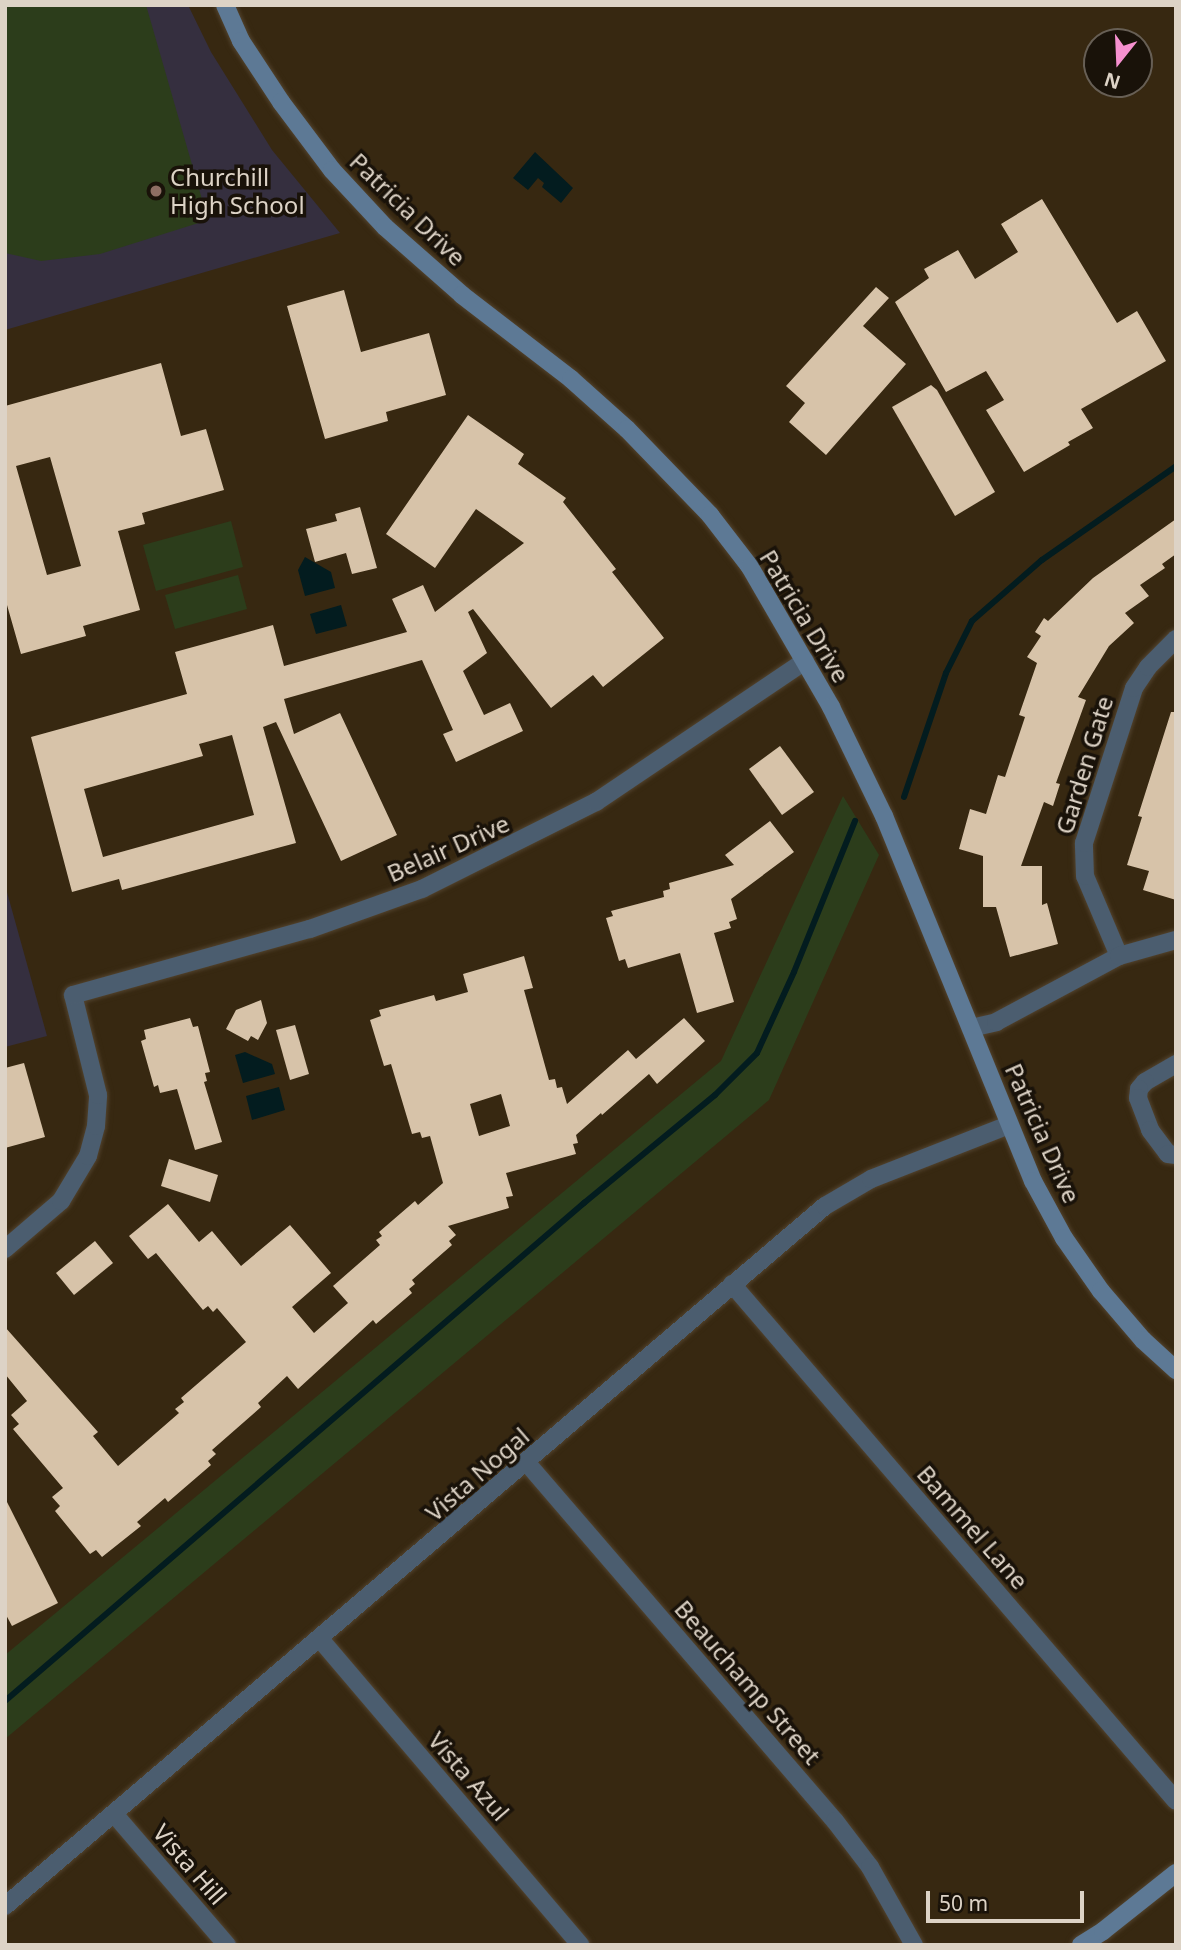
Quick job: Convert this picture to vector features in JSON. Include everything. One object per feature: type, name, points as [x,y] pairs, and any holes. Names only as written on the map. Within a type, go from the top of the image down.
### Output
[{"type":"street","name":"Patricia Drive","points":[[225,5],[241,41],[332,170],[385,227],[463,295],[572,379],[667,468],[710,515],[750,568],[805,661],[884,816],[1033,1181],[1064,1238],[1101,1291],[1143,1340],[1176,1370]]},
{"type":"street","name":"Garden Gate","points":[[1119,956],[1086,876],[1084,843],[1134,688],[1148,667],[1176,639]]},
{"type":"street","name":"Belair Drive","points":[[5,1249],[61,1201],[88,1156],[96,1126],[98,1095],[73,995],[310,929],[422,890],[596,802],[805,661]]},
{"type":"street","points":[[971,1028],[996,1022],[1119,956],[1176,940]]},
{"type":"street","points":[[1176,1064],[1145,1082],[1139,1089],[1138,1098],[1150,1130],[1168,1154],[1176,1155]]},
{"type":"street","name":"Vista Nogal","points":[[5,1906],[116,1815],[825,1206],[860,1185],[1009,1125]]},
{"type":"street","name":"Bammel Lane","points":[[732,1284],[1176,1801]]},
{"type":"street","name":"Beauchamp Street","points":[[527,1463],[835,1821],[870,1867],[914,1945]]},
{"type":"street","name":"Vista Azul","points":[[320,1639],[580,1945]]},
{"type":"street","name":"Vista Hill","points":[[116,1815],[227,1945]]},
{"type":"street","points":[[1081,1945],[1133,1909],[1176,1873]]},
{"type":"shaded area","name":"Churchill High School","points":[[5,5],[188,5],[211,52],[272,150],[340,233],[5,330]]},
{"type":"shaded area","points":[[5,885],[47,1036],[5,1047]]},
{"type":"green space","points":[[5,5],[146,5],[208,220],[100,254],[41,261],[5,253]]},
{"type":"green space","points":[[231,521],[243,567],[156,591],[143,545]]},
{"type":"green space","points":[[238,575],[247,609],[175,629],[165,595]]},
{"type":"green space","points":[[843,796],[879,855],[769,1100],[5,1739],[5,1655],[721,1061]]},
{"type":"water","points":[[535,152],[573,188],[561,203],[542,187],[544,183],[538,178],[528,190],[513,178]]},
{"type":"water","points":[[305,557],[331,572],[335,588],[305,596],[298,570]]},
{"type":"water","points":[[341,605],[347,626],[316,634],[310,614]]},
{"type":"water","points":[[245,1052],[272,1064],[275,1074],[243,1083],[235,1055]]},
{"type":"water","points":[[279,1087],[285,1110],[252,1120],[246,1096]]},
{"type":"building","points":[[1042,199],[1117,323],[1137,311],[1166,361],[1081,409],[1093,428],[1024,472],[986,410],[1004,400],[986,371],[946,392],[895,302],[929,278],[924,269],[958,250],[975,279],[1018,252],[1001,224]]},
{"type":"building","points":[[876,287],[889,298],[863,326],[906,364],[826,455],[789,422],[805,403],[786,386]]},
{"type":"building","points":[[344,290],[361,352],[429,333],[446,395],[386,412],[388,421],[325,439],[287,306]]},
{"type":"building","points":[[161,363],[181,436],[206,429],[224,490],[142,513],[145,524],[118,531],[140,610],[83,626],[86,636],[21,654],[5,598],[5,406]],"holes":[[[50,457],[81,566],[47,575],[16,466]]]},
{"type":"building","points":[[931,385],[937,390],[995,492],[955,516],[892,407]]},
{"type":"building","points":[[468,415],[524,454],[518,464],[566,498],[563,502],[616,569],[612,572],[664,638],[603,687],[593,675],[551,708],[473,609],[468,612],[487,653],[463,671],[484,715],[510,703],[523,731],[456,762],[443,734],[453,730],[422,660],[284,699],[294,734],[340,713],[397,835],[341,861],[276,722],[263,727],[296,843],[122,890],[119,879],[72,892],[31,737],[187,694],[175,652],[273,625],[284,666],[407,632],[392,599],[423,585],[435,612],[524,543],[476,509],[435,568],[386,534]],"holes":[[[232,735],[254,815],[103,857],[84,789],[203,756],[199,744]]]},
{"type":"building","points":[[360,507],[377,568],[352,574],[346,553],[315,562],[306,529],[337,521],[335,514]]},
{"type":"building","points":[[1176,519],[1176,554],[1162,564],[1165,568],[1140,585],[1149,596],[1125,613],[1134,623],[1109,646],[1078,697],[1086,700],[1056,783],[1060,784],[1053,806],[1044,802],[1021,866],[1042,866],[1042,905],[1047,903],[1058,944],[1010,957],[996,907],[983,907],[983,856],[959,849],[970,809],[986,814],[998,775],[1005,777],[1025,717],[1019,715],[1037,663],[1027,657],[1041,636],[1035,632],[1044,618],[1048,621],[1093,578]]},
{"type":"building","points":[[1171,712],[1176,712],[1176,900],[1143,890],[1149,871],[1127,865],[1142,817],[1138,816]]},
{"type":"building","points":[[780,746],[814,792],[782,815],[749,769]]},
{"type":"building","points":[[770,821],[794,852],[731,899],[737,919],[729,922],[731,928],[714,933],[734,1002],[697,1013],[680,953],[628,968],[625,959],[619,961],[606,918],[613,916],[611,911],[664,897],[663,891],[670,889],[669,883],[734,865],[725,855]]},
{"type":"building","points":[[524,956],[533,988],[524,990],[549,1080],[555,1079],[557,1088],[562,1087],[567,1104],[628,1050],[636,1059],[684,1018],[705,1041],[657,1084],[649,1074],[602,1115],[601,1113],[576,1135],[578,1143],[573,1144],[576,1154],[506,1173],[513,1196],[506,1197],[509,1208],[448,1226],[456,1235],[449,1241],[452,1245],[412,1280],[415,1284],[409,1289],[412,1293],[376,1324],[373,1320],[298,1389],[287,1376],[258,1403],[261,1407],[212,1450],[216,1454],[208,1461],[211,1465],[168,1502],[165,1498],[137,1522],[141,1526],[102,1557],[96,1550],[90,1554],[55,1511],[60,1506],[52,1497],[63,1488],[13,1429],[19,1424],[11,1415],[27,1401],[5,1374],[5,1327],[98,1432],[93,1436],[118,1466],[179,1413],[175,1409],[184,1402],[181,1398],[246,1342],[217,1308],[213,1312],[208,1306],[203,1310],[156,1253],[148,1259],[129,1236],[168,1204],[199,1242],[212,1231],[241,1266],[290,1225],[331,1273],[292,1307],[314,1333],[348,1303],[333,1286],[380,1245],[376,1240],[382,1236],[379,1232],[415,1201],[418,1205],[443,1183],[430,1136],[422,1138],[420,1132],[412,1134],[391,1064],[384,1066],[370,1020],[381,1016],[379,1010],[434,995],[436,1001],[468,992],[463,974]],"holes":[[[501,1094],[510,1126],[479,1136],[470,1104]]]},
{"type":"building","points":[[261,1000],[267,1023],[258,1040],[251,1036],[248,1041],[226,1029],[236,1010]]},
{"type":"building","points":[[190,1018],[193,1027],[198,1026],[210,1072],[205,1073],[207,1081],[204,1082],[222,1142],[195,1150],[177,1089],[160,1093],[158,1085],[154,1087],[141,1041],[146,1039],[144,1030]]},
{"type":"building","points":[[295,1025],[309,1074],[290,1080],[276,1030]]},
{"type":"building","points":[[24,1063],[45,1137],[5,1148],[5,1068]]},
{"type":"building","points":[[169,1159],[218,1175],[210,1202],[161,1186]]},
{"type":"building","points":[[95,1241],[113,1263],[74,1295],[56,1273]]},
{"type":"building","points":[[5,1498],[58,1603],[12,1626],[5,1613]]},
{"type":"waterway","points":[[904,797],[946,673],[972,621],[1042,560],[1176,466]]},
{"type":"waterway","points":[[5,1701],[584,1203],[715,1095],[757,1053],[794,972],[855,821]]},
{"type":"place","name":"Churchill High School","points":[[156,191]]}]
